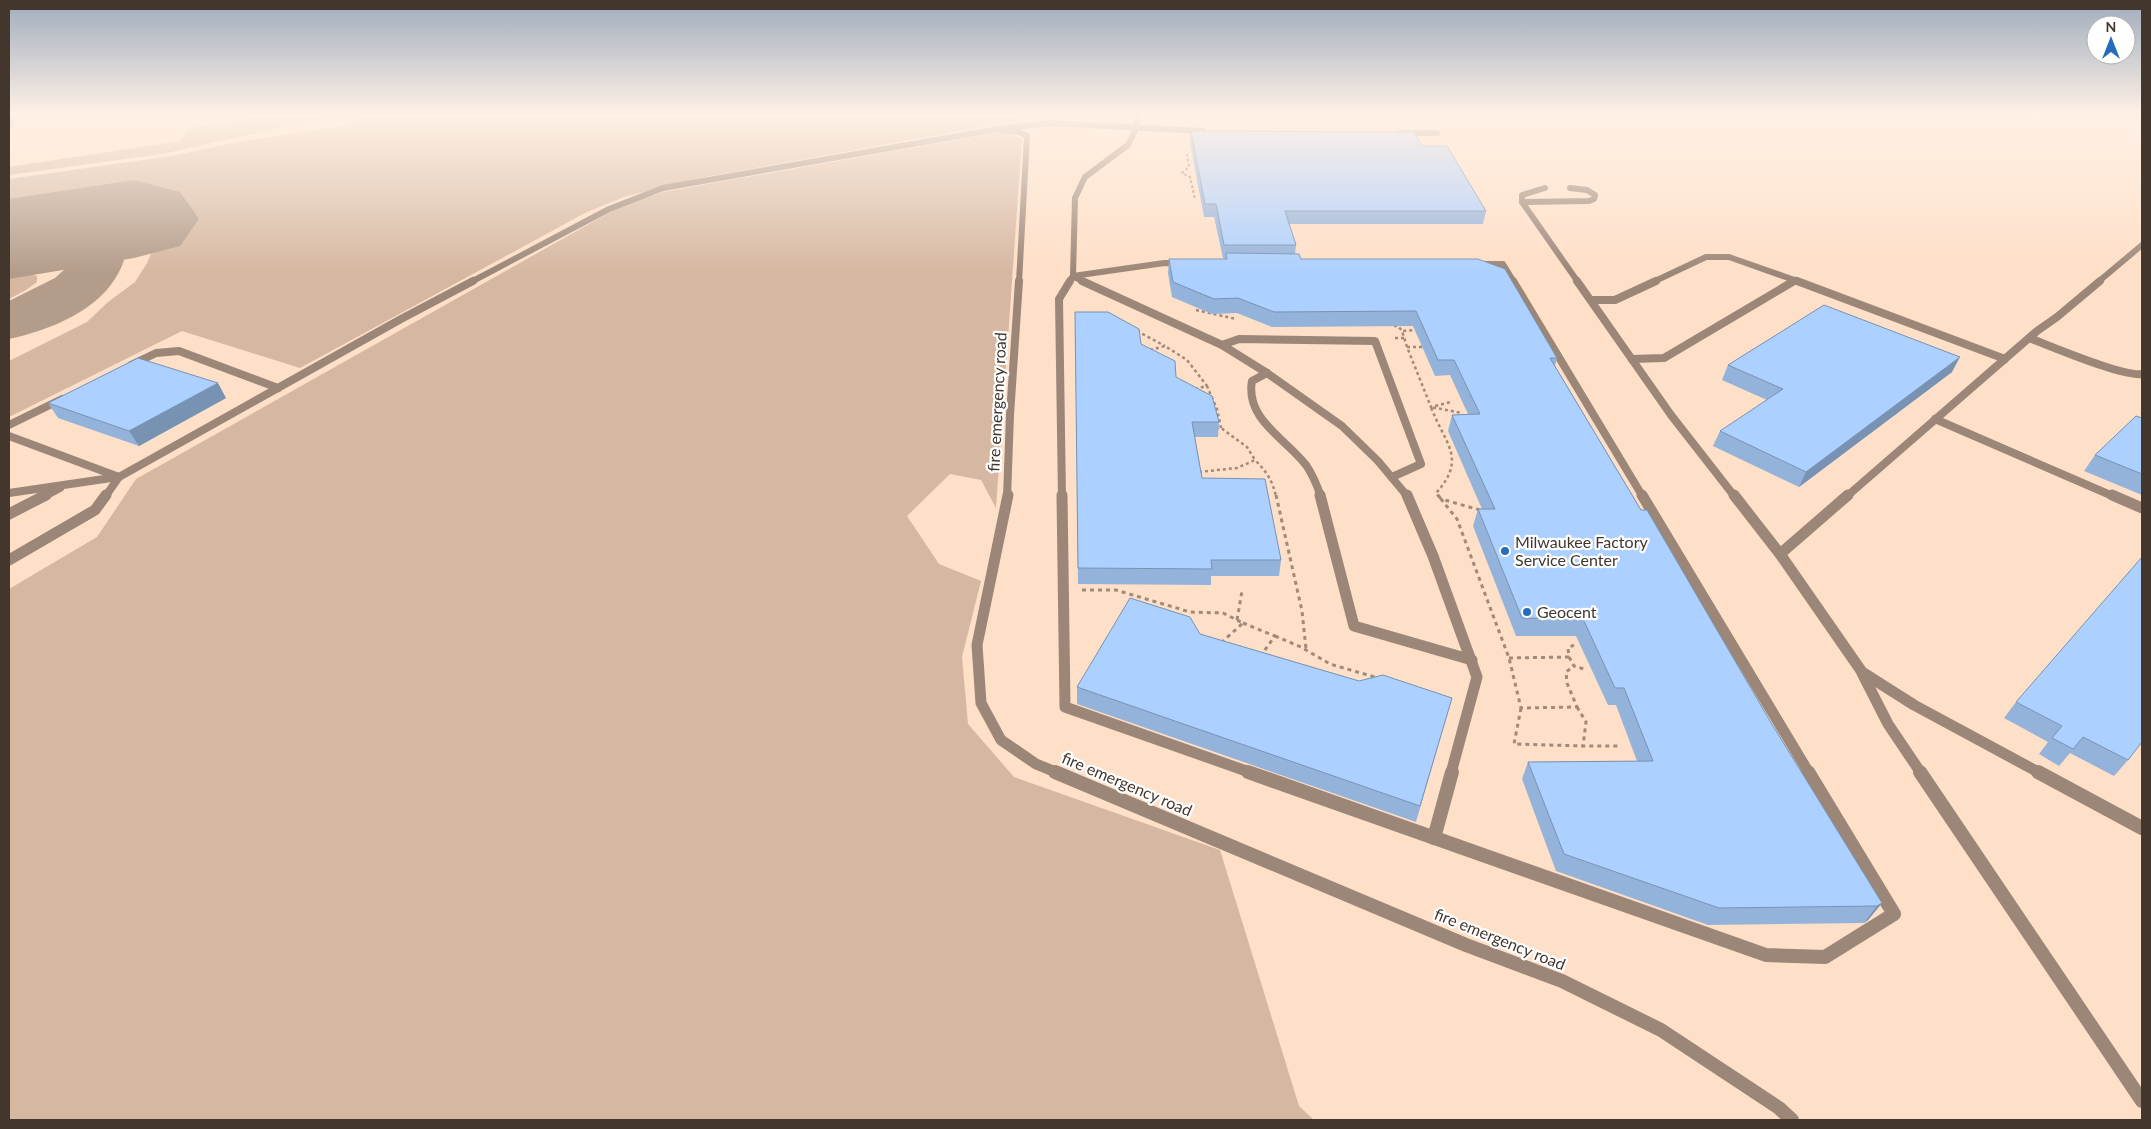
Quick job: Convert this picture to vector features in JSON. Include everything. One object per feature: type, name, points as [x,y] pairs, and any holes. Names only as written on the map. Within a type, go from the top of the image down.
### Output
[{"type":"street","points":[[9,493],[119,477],[401,319],[609,209],[640,195],[690,183],[777,168]]},
{"type":"street","name":"fire emergency road","points":[[1027,168],[1010,415],[1010,488],[977,646],[981,703],[1002,740],[1036,764],[1466,945],[1562,981],[1661,1030],[1779,1108],[1792,1120]]},
{"type":"street","points":[[1073,276],[1164,263],[1503,264],[1894,914],[1825,957],[1766,955],[1066,707],[1059,299],[1073,276],[1075,198],[1085,177],[1098,168]]},
{"type":"street","points":[[1545,188],[1522,195],[1522,202],[1671,415],[1780,554],[1862,672],[1888,724],[2142,1101]]},
{"type":"street","points":[[1522,202],[1589,201],[1594,199],[1596,195],[1587,189],[1570,188]]},
{"type":"street","points":[[1780,554],[2005,358],[2142,245]]},
{"type":"street","points":[[1591,300],[1615,300],[1706,257],[1729,257],[1744,260],[2005,358]]},
{"type":"street","points":[[1073,276],[1222,345],[1267,373],[1342,426],[1378,461],[1408,497],[1434,556],[1478,677],[1434,838]]},
{"type":"street","points":[[1632,358],[1664,358],[1796,280]]},
{"type":"street","points":[[2029,338],[2111,368],[2142,374]]},
{"type":"street","points":[[1222,345],[1239,339],[1375,341],[1421,464],[1392,477]]},
{"type":"street","points":[[121,370],[156,352],[179,351],[278,388]]},
{"type":"street","points":[[1267,373],[1252,381],[1250,386],[1258,416],[1306,464],[1317,483],[1354,626],[1472,660]]},
{"type":"street","points":[[9,425],[69,395]]},
{"type":"street","points":[[1935,419],[2142,508]]},
{"type":"street","points":[[9,436],[119,477]]},
{"type":"street","points":[[9,560],[94,510],[119,477]]},
{"type":"street","points":[[9,514],[67,484]]},
{"type":"street","points":[[1862,672],[1914,705],[2142,828]]},
{"type":"path","points":[[1188,168],[1182,173],[1190,177],[1195,199]]},
{"type":"path","points":[[1398,326],[1402,331],[1438,427],[1448,441],[1453,463],[1448,480],[1436,493],[1457,520],[1509,658],[1521,708],[1514,744],[1622,746]]},
{"type":"path","points":[[1134,330],[1187,360],[1207,386],[1217,409],[1221,428]]},
{"type":"path","points":[[1402,331],[1414,330]]},
{"type":"path","points":[[1148,351],[1165,346]]},
{"type":"path","points":[[1407,347],[1422,347]]},
{"type":"path","points":[[1188,391],[1207,386]]},
{"type":"path","points":[[1431,407],[1450,402]]},
{"type":"path","points":[[1431,407],[1462,413]]},
{"type":"path","points":[[1211,429],[1221,428],[1247,447],[1255,460],[1267,473],[1274,486],[1302,611],[1306,650]]},
{"type":"path","points":[[1197,472],[1214,472],[1237,468],[1255,460]]},
{"type":"path","points":[[1441,500],[1483,510]]},
{"type":"path","points":[[1081,590],[1116,590],[1190,612],[1223,613],[1306,650],[1330,664],[1388,680]]},
{"type":"path","points":[[1237,620],[1242,591]]},
{"type":"path","points":[[1220,644],[1243,623]]},
{"type":"path","points":[[1262,654],[1276,636]]},
{"type":"path","points":[[1574,645],[1568,648],[1569,657],[1574,666],[1584,669]]},
{"type":"path","points":[[1509,658],[1569,657]]},
{"type":"path","points":[[1574,666],[1566,672],[1567,683],[1586,722],[1583,746]]},
{"type":"path","points":[[1521,708],[1542,710],[1578,707]]},
{"type":"shaded area","points":[[9,168],[62,168],[9,175]]},
{"type":"shaded area","points":[[89,168],[757,168],[700,178],[624,197],[585,213],[300,368],[182,331],[9,417],[9,361],[87,322],[108,302],[135,282],[147,263],[158,237],[162,190],[135,188],[9,207],[9,179]]},
{"type":"shaded area","points":[[800,168],[1020,168],[996,508],[981,480],[950,474],[907,516],[939,564],[981,581],[962,657],[968,724],[1014,777],[1220,850],[1299,1106],[1314,1120],[9,1120],[9,589],[97,537],[136,479],[621,206],[663,192]]},
{"type":"shaded area","points":[[25,273],[37,276],[37,282],[9,299],[9,274]]},
{"type":"building","points":[[1198,168],[1460,168],[1486,211],[1285,211],[1296,245],[1224,245],[1216,204],[1205,204]]},
{"type":"building","points":[[1226,253],[1299,254],[1301,259],[1478,259],[1505,269],[1557,358],[1550,358],[1641,510],[1647,510],[1770,721],[1882,903],[1877,906],[1719,908],[1564,854],[1528,762],[1653,761],[1624,688],[1615,688],[1583,619],[1522,618],[1478,509],[1495,509],[1452,415],[1480,414],[1454,360],[1438,360],[1416,311],[1274,312],[1238,298],[1214,299],[1173,282],[1169,259],[1227,259]]},
{"type":"building","points":[[1824,305],[1960,357],[1806,472],[1720,431],[1783,389],[1728,365]]},
{"type":"building","points":[[1075,312],[1108,312],[1139,329],[1141,344],[1175,361],[1176,377],[1212,396],[1219,422],[1192,422],[1202,478],[1265,479],[1281,560],[1211,560],[1212,569],[1078,568]]},
{"type":"building","points":[[138,358],[218,383],[129,431],[48,403]]},
{"type":"building","points":[[2136,416],[2142,418],[2142,474],[2095,455]]},
{"type":"building","points":[[2142,557],[2142,742],[2128,760],[2083,737],[2073,749],[2052,738],[2062,726],[2016,702]]},
{"type":"building","points":[[1130,598],[1190,617],[1200,634],[1359,681],[1383,675],[1452,698],[1420,806],[1077,687]]},
{"type":"taxiway","points":[[9,321],[53,303],[75,290],[92,272],[100,250],[94,243],[77,236],[57,234],[28,235]]},
{"type":"runway","points":[[9,239],[134,219]]},
{"type":"place","name":"Milwaukee Factory Service Center","points":[[1505,551]]},
{"type":"place","name":"Geocent","points":[[1527,612]]}]
